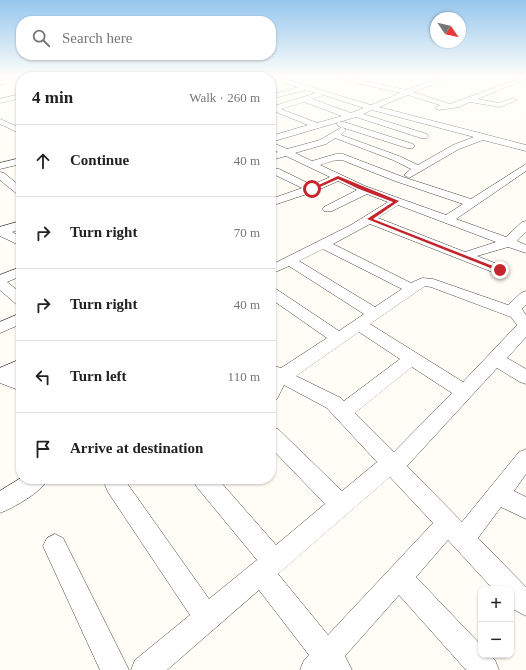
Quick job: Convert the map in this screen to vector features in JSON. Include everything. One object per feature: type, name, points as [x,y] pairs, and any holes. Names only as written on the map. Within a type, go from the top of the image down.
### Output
[{"type":"street","points":[[329,107],[424,136]]},
{"type":"street","points":[[437,125],[436,110],[446,107]]},
{"type":"street","points":[[276,108],[317,126]]},
{"type":"street","points":[[276,138],[317,126],[339,122],[372,108],[526,148]]},
{"type":"street","points":[[0,121],[16,129]]},
{"type":"street","points":[[276,156],[323,142],[342,129],[339,122]]},
{"type":"street","points":[[339,122],[410,146]]},
{"type":"street","points":[[395,157],[437,125]]},
{"type":"street","points":[[334,135],[395,157],[418,170]]},
{"type":"street","points":[[402,180],[456,147],[482,137]]},
{"type":"street","points":[[276,147],[366,190],[526,249]]},
{"type":"street","points":[[352,160],[377,151]]},
{"type":"street","points":[[276,170],[338,156],[402,180],[472,203]]},
{"type":"street","points":[[0,166],[16,161]]},
{"type":"street","points":[[447,220],[526,167]]},
{"type":"street","points":[[276,172],[312,189]]},
{"type":"street","points":[[0,175],[16,188]]},
{"type":"street","points":[[276,201],[312,189],[338,177]]},
{"type":"street","points":[[511,177],[526,182]]},
{"type":"street","points":[[328,209],[366,190]]},
{"type":"street","points":[[276,268],[369,219],[397,201]]},
{"type":"street","points":[[369,219],[500,270]]},
{"type":"street","points":[[465,256],[509,242],[526,225]]},
{"type":"street","points":[[1,231],[16,226]]},
{"type":"street","points":[[1,231],[16,239]]},
{"type":"street","points":[[322,244],[411,288]]},
{"type":"street","points":[[289,261],[374,313]]},
{"type":"street","points":[[0,280],[16,273]]},
{"type":"street","points":[[145,670],[341,506],[393,465],[466,392],[525,328],[524,322],[515,313],[426,281],[417,283],[338,338],[278,374]]},
{"type":"street","points":[[0,283],[16,297]]},
{"type":"street","points":[[276,295],[338,338]]},
{"type":"street","points":[[515,313],[514,308],[526,296]]},
{"type":"street","points":[[0,328],[16,320]]},
{"type":"street","points":[[358,324],[466,392]]},
{"type":"street","points":[[343,412],[412,358]]},
{"type":"street","points":[[496,359],[526,377]]},
{"type":"street","points":[[1,375],[16,368]]},
{"type":"street","points":[[278,374],[334,403],[508,586]]},
{"type":"street","points":[[1,375],[16,382]]},
{"type":"street","points":[[276,440],[341,506]]},
{"type":"street","points":[[208,484],[268,567],[326,665],[399,577],[456,531],[498,494],[526,458]]},
{"type":"street","points":[[0,503],[29,484]]},
{"type":"street","points":[[116,485],[207,618]]},
{"type":"street","points":[[498,494],[526,508]]},
{"type":"street","points":[[56,546],[116,670]]},
{"type":"street","points":[[399,577],[485,670]]},
{"type":"street","points":[[514,592],[519,598],[526,602]]},
{"type":"route","points":[[312,189],[338,177],[361,188],[397,201],[369,219],[500,270]]}]
